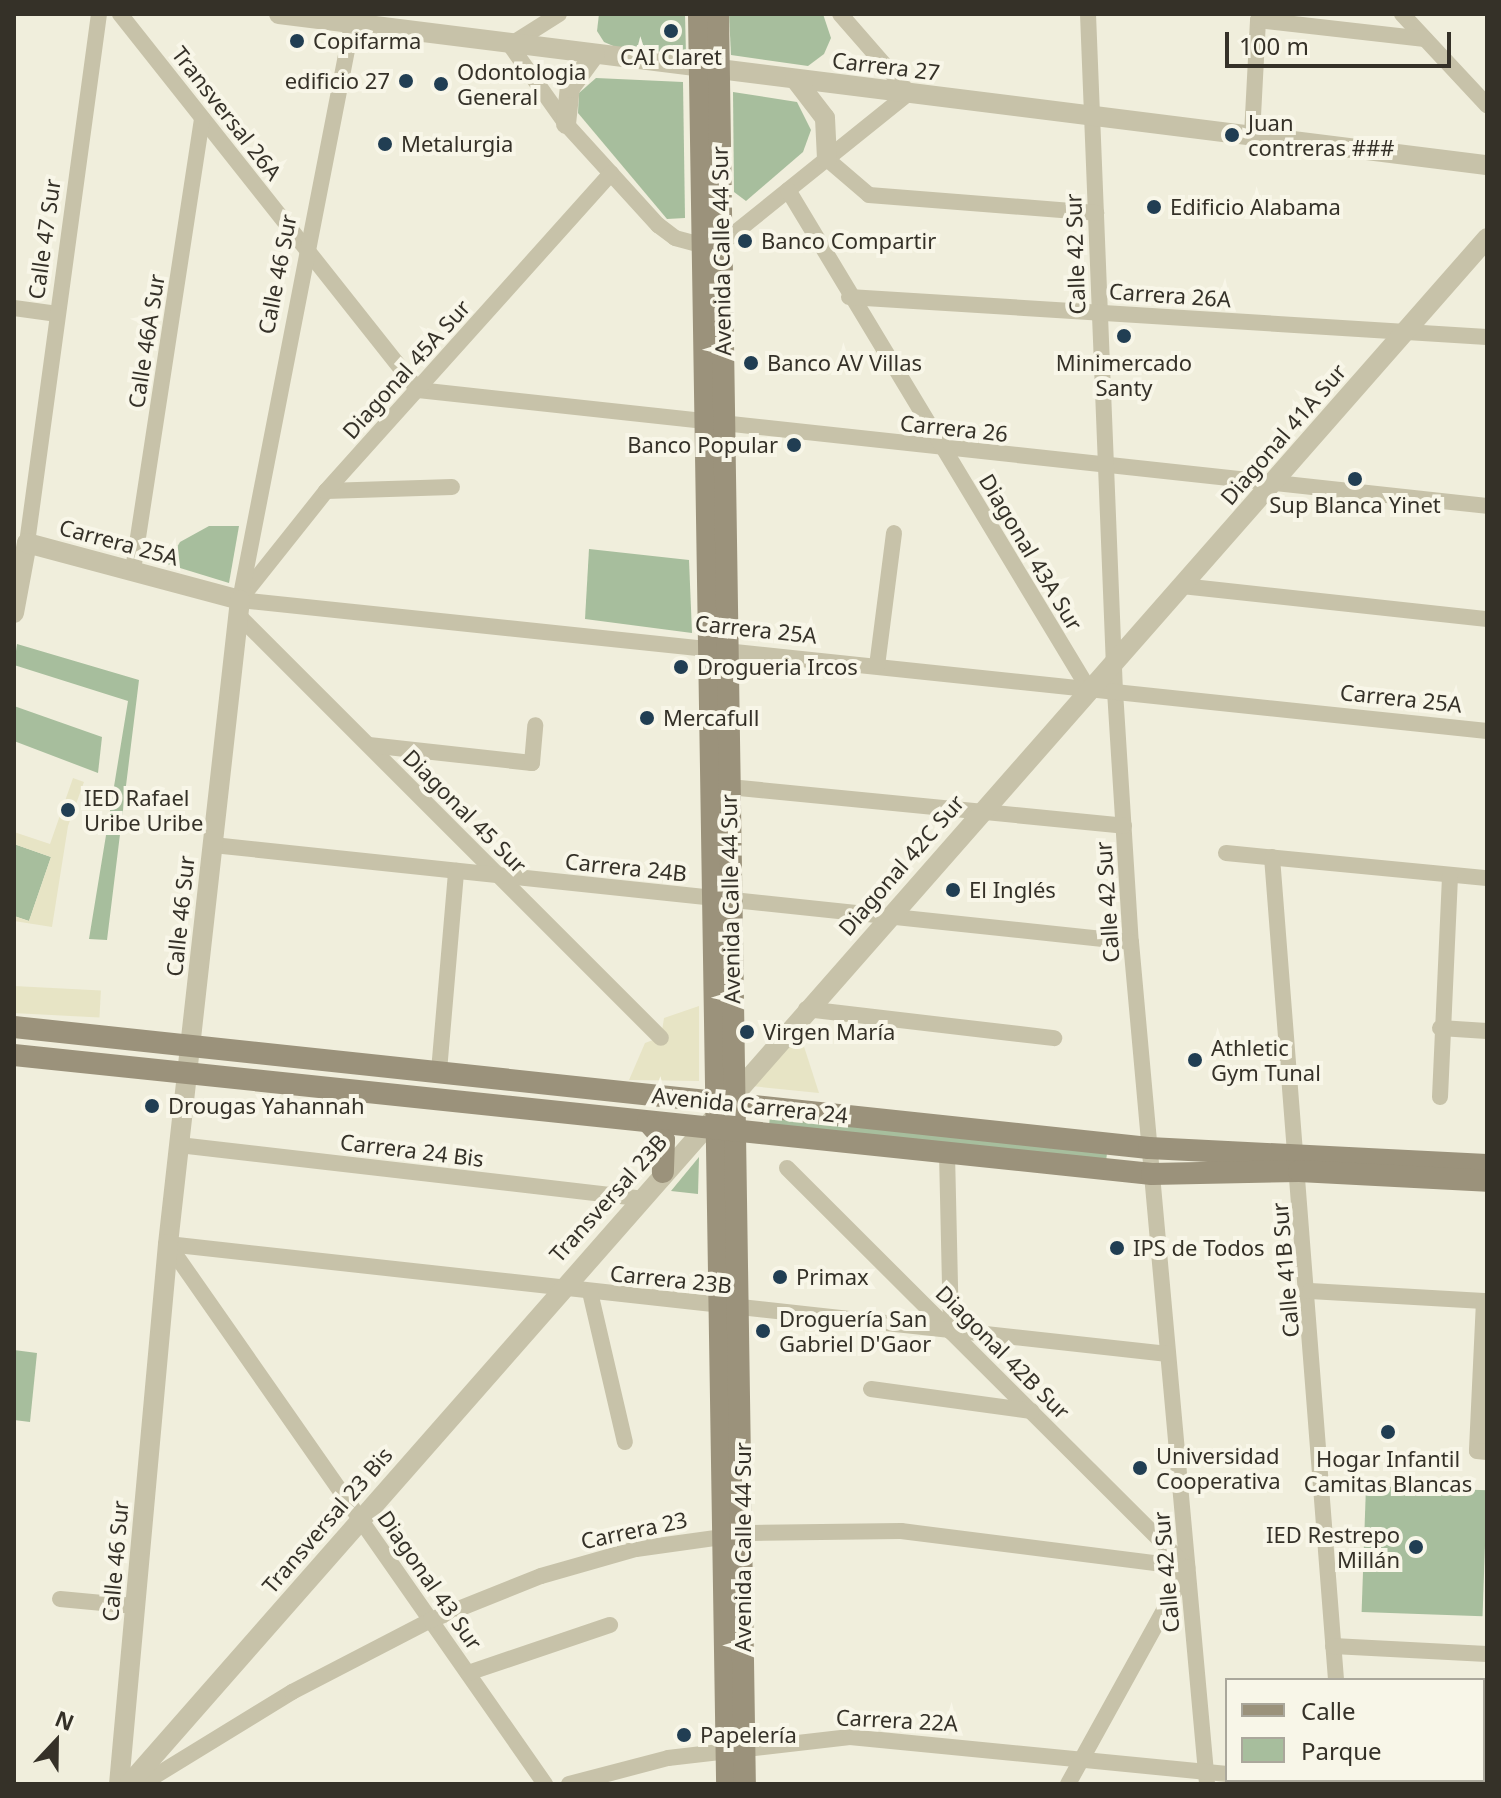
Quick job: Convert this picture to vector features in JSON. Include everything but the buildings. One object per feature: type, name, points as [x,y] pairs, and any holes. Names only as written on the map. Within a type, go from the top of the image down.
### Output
[{"type":"main road","name":"Avenida Calle 44 Sur","points":[[699,14],[709,68],[722,1112],[733,1535],[735,1747],[727,1784]]},
{"type":"main road","name":"Avenida Calle 44 Sur","points":[[709,68],[718,14]]},
{"type":"main road","name":"Avenida Carrera 24","points":[[14,1027],[439,1071],[722,1112],[947,1153],[1152,1174],[1299,1163],[1487,1165]]},
{"type":"main road","name":"Avenida Carrera 24","points":[[14,1055],[648,1122],[722,1112],[1149,1148],[1487,1181]]},
{"type":"main road","points":[[648,1122],[664,1140],[663,1172]]},
{"type":"main road","name":"Avenida Calle 44 Sur","points":[[735,1747],[745,1784]]},
{"type":"street","name":"Calle 47 Sur","points":[[14,613],[27,543],[99,14]]},
{"type":"street","name":"Transversal 26A","points":[[120,14],[418,390]]},
{"type":"street","name":"Carrera 27","points":[[279,14],[353,19],[510,45],[1487,165]]},
{"type":"street","points":[[559,14],[510,45],[566,124],[668,233],[712,245],[788,190],[909,93],[840,14]]},
{"type":"street","name":"Calle 42 Sur","points":[[1088,14],[1115,691],[1131,942],[1207,1779]]},
{"type":"street","points":[[1402,14],[1487,105]]},
{"type":"street","name":"Calle 46 Sur","points":[[119,1784],[168,1244],[239,608],[305,248],[353,19]]},
{"type":"street","points":[[1252,135],[1258,20],[1308,20],[1425,39]]},
{"type":"street","points":[[566,124],[570,88],[595,54]]},
{"type":"street","points":[[795,79],[825,118],[827,159],[869,195],[1096,213]]},
{"type":"street","name":"Calle 46A Sur","points":[[133,570],[202,118]]},
{"type":"street","name":"Diagonal 45A Sur","points":[[239,608],[326,491],[611,173]]},
{"type":"street","name":"Diagonal 43A Sur","points":[[788,190],[849,297],[1088,688]]},
{"type":"street","name":"Diagonal 41A Sur","points":[[1114,660],[1487,238]]},
{"type":"street","name":"Carrera 26A","points":[[849,297],[1487,337]]},
{"type":"street","points":[[14,308],[58,314]]},
{"type":"street","name":"Carrera 26","points":[[418,390],[1487,506]]},
{"type":"street","points":[[326,491],[452,487]]},
{"type":"street","points":[[877,666],[894,533]]},
{"type":"street","name":"Carrera 25A","points":[[27,543],[133,570],[239,608],[718,649],[1487,731]]},
{"type":"street","points":[[1182,586],[1487,619]]},
{"type":"street","name":"Diagonal 45 Sur","points":[[239,608],[369,745],[661,1038]]},
{"type":"street","name":"Diagonal 42C Sur","points":[[722,1112],[806,1009],[1114,660]]},
{"type":"street","points":[[369,745],[532,763],[535,725]]},
{"type":"street","points":[[720,786],[1124,826]]},
{"type":"street","name":"Carrera 24B","points":[[213,845],[1131,942]]},
{"type":"street","points":[[1226,853],[1487,878]]},
{"type":"street","name":"Calle 41B Sur","points":[[1272,857],[1310,1291],[1336,1678]]},
{"type":"street","points":[[439,1071],[456,871]]},
{"type":"street","points":[[1440,1097],[1440,1028],[1450,875]]},
{"type":"street","points":[[806,1009],[1054,1038]]},
{"type":"street","points":[[1440,1028],[1487,1031]]},
{"type":"street","name":"Transversal 23B","points":[[560,1288],[663,1172],[722,1112]]},
{"type":"street","name":"Carrera 24 Bis","points":[[179,1145],[640,1198]]},
{"type":"street","points":[[947,1153],[951,1332]]},
{"type":"street","name":"Diagonal 42B Sur","points":[[787,1168],[1187,1567]]},
{"type":"street","name":"Carrera 23B","points":[[168,1244],[1168,1354]]},
{"type":"street","name":"Diagonal 43 Sur","points":[[168,1244],[545,1784]]},
{"type":"street","name":"Transversal 23 Bis","points":[[129,1784],[560,1288]]},
{"type":"street","points":[[1310,1291],[1484,1301],[1482,1452]]},
{"type":"street","points":[[590,1292],[625,1442]]},
{"type":"street","points":[[871,1389],[1031,1411]]},
{"type":"street","name":"Carrera 23","points":[[142,1784],[292,1692],[431,1620],[586,1561],[733,1535],[901,1531],[1187,1567]]},
{"type":"street","points":[[1068,1784],[1187,1567]]},
{"type":"street","points":[[60,1599],[135,1606]]},
{"type":"street","points":[[468,1673],[610,1625]]},
{"type":"street","points":[[1333,1646],[1487,1654]]},
{"type":"street","name":"Carrera 22A","points":[[569,1784],[735,1747],[885,1737],[1081,1760],[1207,1779]]},
{"type":"green space","points":[[599,14],[685,14],[686,55],[618,48],[604,42],[597,31]]},
{"type":"green space","points":[[729,14],[823,14],[831,38],[824,54],[808,66],[731,55]]},
{"type":"green space","points":[[596,78],[683,82],[685,218],[667,219],[578,113],[579,93]]},
{"type":"green space","points":[[733,92],[797,102],[811,130],[803,152],[746,201],[734,192]]},
{"type":"green space","points":[[209,526],[239,526],[229,583],[167,564],[180,542]]},
{"type":"green space","points":[[589,549],[689,560],[692,633],[585,619]]},
{"type":"green space","points":[[17,644],[139,680],[107,940],[89,939],[128,701],[14,665]]},
{"type":"green space","points":[[14,706],[102,737],[98,773],[14,741]]},
{"type":"green space","points":[[14,844],[51,857],[29,921],[14,916]]},
{"type":"green space","points":[[770,1116],[1107,1151],[1106,1162],[769,1127]]},
{"type":"green space","points":[[699,1157],[698,1194],[671,1191]]},
{"type":"green space","points":[[14,1350],[37,1353],[30,1422],[14,1420]]},
{"type":"green space","name":"IED Restrepo Millán","points":[[1366,1486],[1487,1490],[1483,1616],[1362,1612]]},
{"type":"shaded area","points":[[73,778],[84,782],[68,826],[52,927],[14,921],[14,916],[29,921],[51,857],[14,844],[14,832],[50,844]]},
{"type":"shaded area","points":[[14,986],[101,991],[99,1018],[14,1013]]},
{"type":"shaded area","points":[[699,1006],[699,1081],[629,1080],[645,1043],[661,1037],[664,1018]]},
{"type":"shaded area","points":[[799,1031],[819,1093],[751,1086]]},
{"type":"place","name":"CAI Claret","points":[[671,31]]},
{"type":"place","name":"Copifarma","points":[[297,41]]},
{"type":"place","name":"edificio 27","points":[[406,81]]},
{"type":"place","name":"Odontologia General","points":[[441,84]]},
{"type":"place","name":"Juan contreras ###","points":[[1232,135]]},
{"type":"place","name":"Metalurgia","points":[[385,144]]},
{"type":"place","name":"Edificio Alabama","points":[[1154,207]]},
{"type":"place","name":"Banco Compartir","points":[[745,241]]},
{"type":"place","name":"Minimercado Santy","points":[[1124,336]]},
{"type":"place","name":"Banco AV Villas","points":[[751,363]]},
{"type":"place","name":"Banco Popular","points":[[794,445]]},
{"type":"place","name":"Sup Blanca Yinet","points":[[1355,479]]},
{"type":"place","name":"Drogueria Ircos","points":[[681,667]]},
{"type":"place","name":"Mercafull","points":[[647,718]]},
{"type":"place","name":"IED Rafael Uribe Uribe","points":[[68,810]]},
{"type":"place","name":"El Inglés","points":[[953,890]]},
{"type":"place","name":"Virgen María","points":[[747,1032]]},
{"type":"place","name":"Athletic Gym Tunal","points":[[1195,1060]]},
{"type":"place","name":"Drougas Yahannah","points":[[152,1106]]},
{"type":"place","name":"IPS de Todos","points":[[1117,1248]]},
{"type":"place","name":"Primax","points":[[780,1277]]},
{"type":"place","name":"Droguería San Gabriel D'Gaor","points":[[763,1331]]},
{"type":"place","name":"Hogar Infantil Camitas Blancas","points":[[1388,1432]]},
{"type":"place","name":"Universidad Cooperativa","points":[[1140,1468]]},
{"type":"place","name":"IED Restrepo Millán","points":[[1416,1547]]},
{"type":"place","name":"Papelería","points":[[684,1735]]}]
